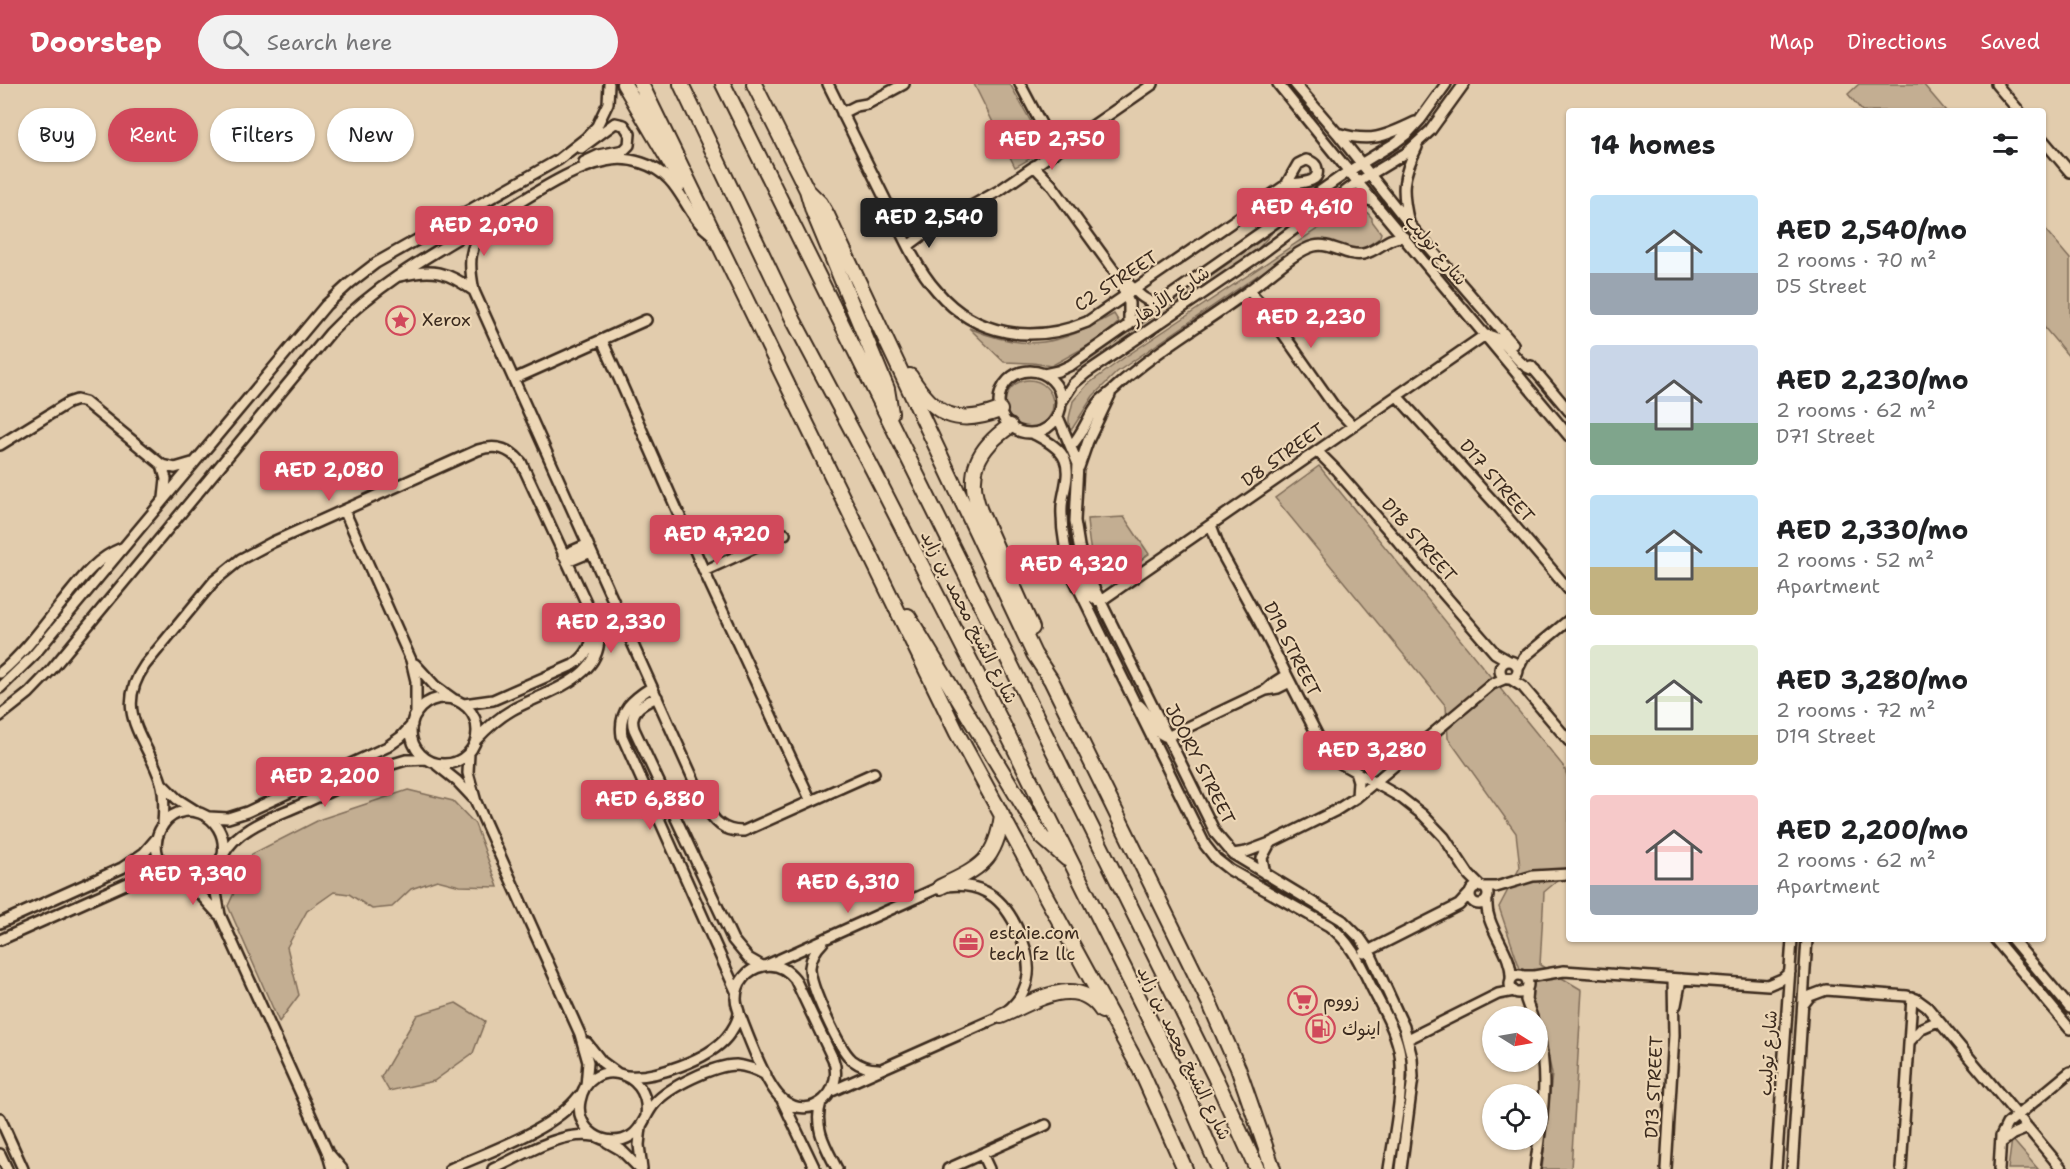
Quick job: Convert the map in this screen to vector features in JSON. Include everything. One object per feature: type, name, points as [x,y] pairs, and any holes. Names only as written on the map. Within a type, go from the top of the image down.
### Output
[{"type":"highway","points":[[624,84],[668,162],[704,215]]},
{"type":"highway","points":[[641,84],[957,733],[1141,1071],[1185,1169]]},
{"type":"highway","name":"شارع الشيخ محمد بن زايد","points":[[681,84],[794,321],[873,470],[1071,861],[1186,1093],[1219,1169]]},
{"type":"highway","name":"شارع الشيخ محمد بن زايد","points":[[723,84],[1210,1066],[1257,1169]]},
{"type":"highway","points":[[754,84],[807,190],[813,211],[887,389],[891,403],[891,423]]},
{"type":"highway","points":[[807,190],[820,203],[827,215],[1034,654],[1052,680]]},
{"type":"highway","points":[[872,314],[921,393],[938,409],[948,414],[970,418],[981,417],[1000,410]]},
{"type":"highway","points":[[1010,426],[993,437],[982,451],[976,468],[975,494],[984,521],[1052,680],[1210,1004],[1238,1068],[1273,1169]]},
{"type":"highway","points":[[892,599],[912,621],[1042,837],[1071,861]]},
{"type":"highway","points":[[940,887],[970,872],[991,854],[998,840],[1002,815]]},
{"type":"highway","points":[[1001,1016],[1059,992],[1073,991],[1087,996],[1098,1004],[1141,1071]]},
{"type":"street","points":[[558,160],[586,138],[597,126],[608,103],[609,84]]},
{"type":"street","name":"C2 STREET","points":[[828,84],[927,278],[948,303],[975,322],[1006,333],[1039,335],[1072,328],[1087,322],[1286,185]]},
{"type":"street","points":[[844,116],[857,113],[867,104],[904,84]]},
{"type":"street","points":[[1020,84],[1059,150]]},
{"type":"street","points":[[907,242],[982,201],[1154,84]]},
{"type":"street","name":"شارع توليب","points":[[1278,84],[1372,201],[1566,432]]},
{"type":"street","name":"شارع توليب","points":[[1295,84],[1410,225],[1566,407]]},
{"type":"street","name":"شارع الأزهار","points":[[1000,410],[1000,396],[1009,379],[1022,372],[1044,374],[1071,365],[1349,171],[1395,143],[1419,120],[1446,84]]},
{"type":"street","name":"شارع الأزهار","points":[[1058,417],[1067,391],[1086,373],[1261,254],[1358,182],[1406,153],[1439,120],[1464,84]]},
{"type":"street","points":[[1996,84],[2016,108]]},
{"type":"street","points":[[1337,133],[1359,138],[1374,138],[1388,135],[1419,120]]},
{"type":"street","points":[[0,688],[33,656],[315,317],[350,283],[390,255],[585,146],[611,124],[621,123],[629,130],[630,141],[624,150],[591,159],[564,176]]},
{"type":"street","points":[[1410,225],[1403,198],[1404,180],[1408,164],[1419,142]]},
{"type":"street","points":[[2046,144],[2070,172]]},
{"type":"street","points":[[0,716],[29,693],[52,669],[330,333],[360,303],[394,277],[564,176],[614,159],[632,160],[650,166],[663,174],[676,186],[699,224],[713,235]]},
{"type":"street","points":[[1037,164],[1117,275],[1119,283],[1130,293],[1158,304]]},
{"type":"street","points":[[1308,218],[1323,216],[1350,200],[1372,201]]},
{"type":"street","points":[[486,222],[474,242],[470,256],[470,272],[474,291],[705,805],[714,820],[736,831],[744,831],[874,773]]},
{"type":"street","points":[[1071,446],[1079,437],[1096,407],[1154,355],[1252,289],[1302,251],[1313,246],[1325,245],[1350,254],[1363,254],[1390,239],[1404,237]]},
{"type":"street","points":[[394,277],[419,272],[439,273],[452,277],[474,291]]},
{"type":"street","points":[[1252,289],[1350,429]]},
{"type":"street","points":[[1129,325],[1130,293]]},
{"type":"street","points":[[514,379],[646,320]]},
{"type":"street","points":[[1485,334],[1502,340],[1524,366],[1535,370]]},
{"type":"street","name":"D8 STREET","points":[[1099,602],[1485,334]]},
{"type":"street","points":[[602,340],[704,571],[811,801]]},
{"type":"street","points":[[1044,374],[1056,385],[1062,401]]},
{"type":"street","points":[[1079,470],[1088,441],[1113,390]]},
{"type":"street","name":"D17 STREET","points":[[1400,394],[1412,404],[1416,415],[1500,508],[1566,586]]},
{"type":"street","points":[[0,445],[68,403],[81,401],[162,465],[175,468],[194,463]]},
{"type":"street","points":[[1000,410],[1010,426],[1021,433],[1034,434],[1048,428],[1058,417]]},
{"type":"street","name":"JOORY STREET","points":[[1058,417],[1077,458],[1079,470],[1075,521],[1081,558],[1089,581],[1216,834],[1233,854],[1342,920],[1369,951],[1408,1039],[1412,1058],[1413,1077],[1401,1169]]},
{"type":"street","name":"JOORY STREET","points":[[1034,434],[1053,446],[1064,458],[1067,471],[1063,497],[1063,532],[1077,587],[1201,837],[1216,859],[1230,870],[1329,926],[1342,936],[1357,957],[1392,1030],[1401,1058],[1401,1076],[1389,1169]]},
{"type":"street","points":[[0,923],[122,868],[144,853],[156,839],[163,824],[164,803],[161,782],[132,717],[132,695],[141,672],[214,581],[231,566],[267,545],[478,450],[486,447],[510,451],[521,462],[597,628],[599,643],[595,658],[588,668],[579,676],[502,717],[476,740],[469,753],[457,762],[442,765],[430,761],[406,760],[386,766],[258,824],[235,840],[216,868],[214,887],[220,915],[327,1151],[332,1169]]},
{"type":"street","name":"D18 STREET","points":[[1320,449],[1495,653],[1504,674]]},
{"type":"street","points":[[162,465],[166,479],[163,499]]},
{"type":"street","points":[[1063,497],[1075,498]]},
{"type":"street","points":[[161,782],[177,799],[197,812],[209,817],[228,818],[247,812],[387,747],[412,725],[416,714],[416,681],[411,660],[344,510]]},
{"type":"street","name":"D19 STREET","points":[[1207,527],[1324,748],[1334,758],[1412,806],[1454,849],[1469,875],[1482,887]]},
{"type":"street","points":[[704,571],[785,534]]},
{"type":"street","points":[[0,673],[29,644],[92,567],[107,555],[124,548]]},
{"type":"street","points":[[565,558],[590,548]]},
{"type":"street","points":[[1069,562],[1077,571],[1089,594],[1099,602]]},
{"type":"street","points":[[464,704],[494,700],[577,663],[587,653],[591,644],[593,634],[591,615]]},
{"type":"street","points":[[1504,674],[1503,663],[1524,657],[1566,622]]},
{"type":"street","name":"D18 STREET","points":[[1495,653],[1510,661]]},
{"type":"street","points":[[1504,674],[1514,677],[1524,657]]},
{"type":"street","points":[[411,660],[435,686],[454,700]]},
{"type":"street","points":[[1510,661],[1516,664],[1523,687]]},
{"type":"street","points":[[1233,854],[1270,843],[1335,811],[1357,797],[1504,674]]},
{"type":"street","points":[[1504,674],[1523,687],[1566,737]]},
{"type":"street","points":[[1134,702],[1144,710],[1156,731],[1167,737],[1266,690],[1275,682],[1288,679]]},
{"type":"street","points":[[652,687],[636,697],[626,707],[621,721],[622,735],[736,991],[736,1006],[766,1075],[782,1100],[815,1169]]},
{"type":"street","points":[[657,697],[636,709],[633,725],[733,940],[748,958],[764,966],[775,966],[790,973],[799,986],[836,1067],[832,1091]]},
{"type":"street","points":[[416,714],[429,702],[446,698],[464,704],[474,716],[477,724],[476,740]]},
{"type":"street","points":[[412,725],[413,741],[420,754],[457,781],[476,802]]},
{"type":"street","points":[[469,753],[468,773],[476,802],[580,1034],[588,1062],[579,1113],[585,1126],[599,1138],[621,1150],[641,1169]]},
{"type":"street","points":[[1355,771],[1359,786],[1357,797]]},
{"type":"street","points":[[163,824],[182,812],[197,812]]},
{"type":"street","points":[[209,817],[220,830],[224,846],[223,855]]},
{"type":"street","points":[[156,839],[159,860],[172,875],[199,892],[220,915]]},
{"type":"street","points":[[1264,874],[1262,858],[1270,843]]},
{"type":"street","points":[[183,880],[201,878],[216,868]]},
{"type":"street","points":[[1473,898],[1475,887],[1496,887],[1533,876],[1566,874]]},
{"type":"street","points":[[0,940],[130,882],[146,877],[172,875]]},
{"type":"street","name":"D19 STREET","points":[[1469,875],[1473,898]]},
{"type":"street","points":[[736,991],[744,976],[750,971],[940,887],[959,885],[987,892],[1008,911],[1021,935],[1028,959],[1028,978],[1016,1004],[1001,1016],[832,1091],[821,1102],[813,1106],[797,1107],[782,1100]]},
{"type":"street","points":[[1482,887],[1487,891],[1488,915]]},
{"type":"street","points":[[1473,898],[1483,903],[1496,887]]},
{"type":"street","points":[[1357,957],[1473,898]]},
{"type":"street","points":[[1473,898],[1488,915],[1509,963],[1513,986],[1527,1005]]},
{"type":"street","points":[[0,916],[18,915]]},
{"type":"street","points":[[826,938],[814,953],[811,964],[814,990],[848,1056],[864,1066],[883,1068]]},
{"type":"street","name":"شارع توليب","points":[[1776,1169],[1792,942]]},
{"type":"street","name":"شارع توليب","points":[[1792,1169],[1807,942]]},
{"type":"street","points":[[1998,942],[2070,1029]]},
{"type":"street","points":[[2015,942],[2070,1008]]},
{"type":"street","points":[[1509,963],[1527,980],[1527,1005]]},
{"type":"street","points":[[1408,1039],[1513,986],[1516,975],[1537,976],[1564,971],[1768,985],[1788,999]]},
{"type":"street","points":[[1768,985],[1782,979],[1790,972]]},
{"type":"street","points":[[1805,973],[1816,985],[1826,990],[1912,997],[1924,1004],[2062,1169]]},
{"type":"street","points":[[1513,986],[1521,992],[1537,976]]},
{"type":"street","name":"D13 STREET","points":[[1666,1169],[1677,979]]},
{"type":"street","points":[[1803,1005],[1810,996],[1826,990]]},
{"type":"street","points":[[1901,1169],[1912,997]]},
{"type":"street","points":[[450,1169],[550,1123],[568,1109],[596,1077],[603,1074],[622,1074],[644,1077],[660,1073],[715,1048],[732,1029],[739,1013]]},
{"type":"street","points":[[1910,1041],[1922,1028],[1938,1021]]},
{"type":"street","points":[[580,1034],[602,1062],[641,1088],[647,1106],[646,1116]]},
{"type":"street","points":[[493,1169],[557,1139],[576,1135],[616,1141],[624,1139],[636,1132],[654,1104],[664,1095],[715,1069],[736,1065],[757,1070],[766,1075]]},
{"type":"street","points":[[1535,1169],[1544,1095],[1544,1072]]},
{"type":"street","points":[[1999,1169],[2003,1130],[2016,1114],[2070,1072]]},
{"type":"street","points":[[821,1102],[818,1127],[837,1169]]},
{"type":"street","points":[[0,1118],[23,1169]]},
{"type":"street","points":[[948,1169],[1046,1125]]},
{"type":"street","points":[[641,1126],[639,1145],[641,1169]]},
{"type":"street","points":[[2001,1143],[2008,1136],[2028,1128]]},
{"type":"street","points":[[327,1151],[342,1169]]},
{"type":"street","points":[[0,1154],[7,1169]]},
{"type":"street","points":[[982,1154],[989,1169]]},
{"type":"shaded area","points":[[974,84],[1010,84],[1041,140],[1036,154],[1015,167]]},
{"type":"shaded area","points":[[1859,84],[1923,84],[1943,108],[1860,108],[1848,94]]},
{"type":"shaded area","points":[[1356,206],[1364,209],[1372,218],[1381,233],[1377,240],[1358,249],[1323,240],[1296,249],[1117,372],[1093,396],[1072,429],[1069,429],[1073,401],[1087,385],[1125,357],[1346,210]]},
{"type":"shaded area","points":[[2046,231],[2070,259],[2070,358],[2046,330]]},
{"type":"shaded area","points":[[1272,233],[1255,252],[1079,373],[1076,369]]},
{"type":"shaded area","points":[[1114,314],[1119,322],[1100,339],[1051,366],[1004,362],[969,328],[1009,341],[1043,342],[1077,333]]},
{"type":"shaded area","points":[[1024,380],[1034,380],[1046,387],[1053,399],[1053,409],[1046,421],[1034,428],[1024,428],[1009,417],[1005,409],[1005,399],[1016,384]]},
{"type":"shaded area","points":[[1319,466],[1564,767],[1566,773],[1566,874],[1544,892],[1540,965],[1582,990],[1571,1169],[1542,1169],[1544,1150],[1548,1150],[1548,1112],[1552,1074],[1548,1054],[1548,1006],[1534,1006],[1499,907],[1520,867],[1516,833],[1448,738],[1446,706],[1275,498]]},
{"type":"shaded area","points":[[1124,517],[1149,554],[1119,577],[1110,581],[1099,574],[1095,566],[1087,519]]},
{"type":"shaded area","points":[[408,790],[453,801],[475,824],[498,887],[460,886],[437,880],[411,889],[392,907],[372,909],[349,894],[334,892],[307,911],[287,947],[299,995],[279,1022],[228,906],[252,854],[321,819]]},
{"type":"shaded area","points":[[456,1003],[485,1021],[473,1053],[434,1081],[389,1091],[381,1077],[417,1015]]},
{"type":"shaded area","points":[[2012,1139],[2038,1169],[2008,1169]]},
{"type":"place","name":"Xerox","points":[[401,320]]},
{"type":"place","name":"estaie.com tech fz llc","points":[[968,943]]},
{"type":"place","name":"زووم","points":[[1302,1001]]},
{"type":"place","name":"اينوك","points":[[1321,1029]]}]
